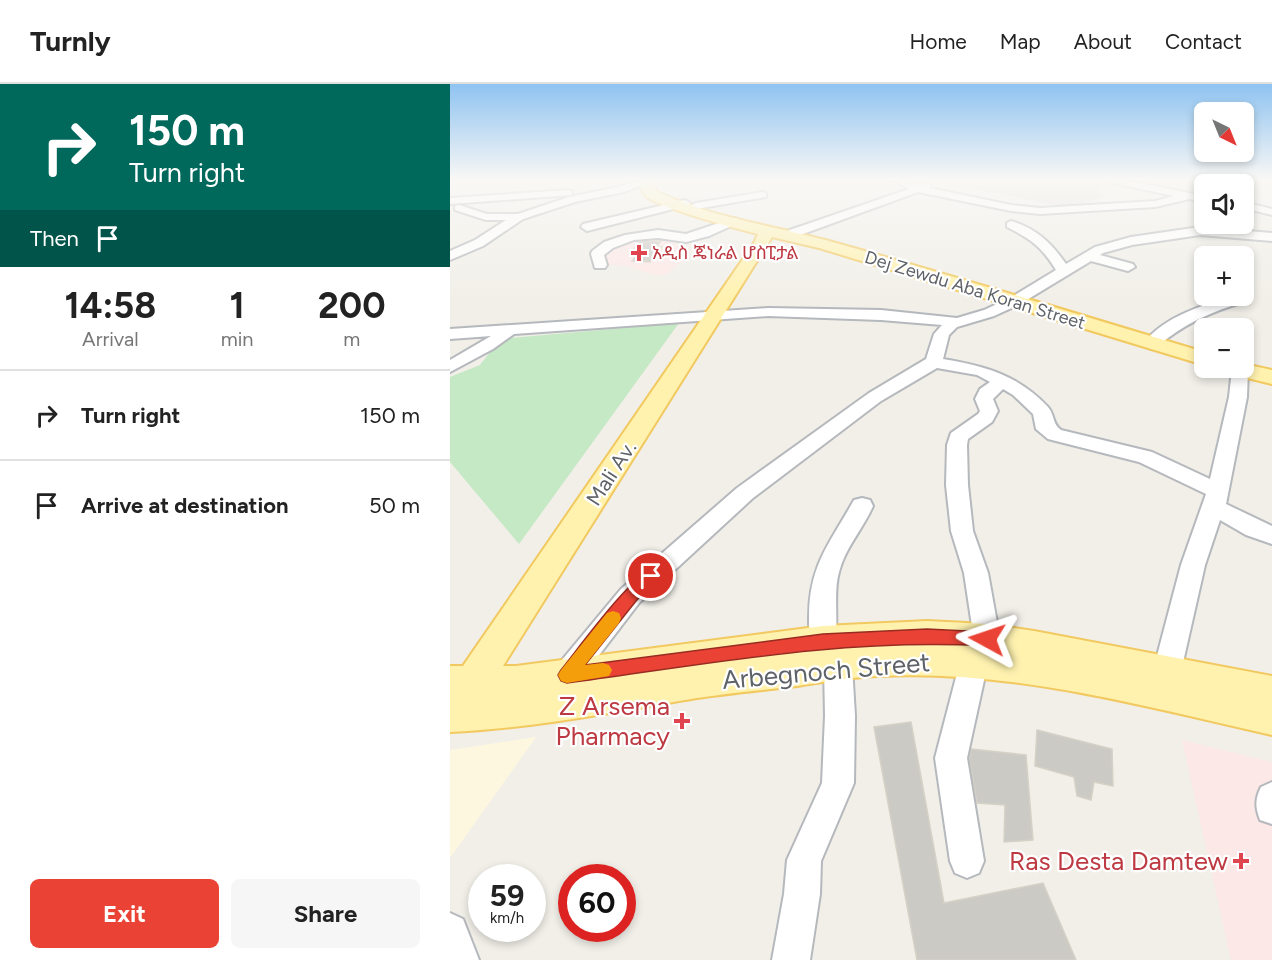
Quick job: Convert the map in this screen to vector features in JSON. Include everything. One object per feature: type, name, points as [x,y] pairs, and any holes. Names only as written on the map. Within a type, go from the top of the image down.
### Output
[{"type":"main road","points":[[729,220],[767,232]]},
{"type":"main road","name":"Dej Zewdu Aba Koran Street","points":[[748,220],[765,226],[767,232],[1015,301],[1194,356]]},
{"type":"main road","name":"Mali Av.","points":[[456,690],[767,232]]},
{"type":"main road","points":[[1254,372],[1272,377]]},
{"type":"main road","name":"Arbegnoch Street","points":[[456,690],[567,675],[831,653],[889,660],[981,650],[1167,671],[1272,693]]},
{"type":"main road","name":"Arbegnoch Street","points":[[981,650],[1068,675],[1272,717]]},
{"type":"main road","name":"Arbegnoch Street","points":[[456,690],[499,713],[553,707],[699,682],[831,653]]},
{"type":"street","points":[[450,256],[479,243],[515,220]]},
{"type":"street","points":[[587,226],[616,220]]},
{"type":"street","points":[[662,234],[698,220]]},
{"type":"street","points":[[600,265],[597,254],[601,249],[641,236],[662,234],[686,238],[708,232],[767,232],[810,220]]},
{"type":"street","points":[[1011,225],[1028,233],[1048,247],[1063,270]]},
{"type":"street","points":[[934,362],[942,334],[951,326],[1015,301],[1089,256],[1131,241],[1200,231],[1272,237]]},
{"type":"street","points":[[1089,256],[1128,267]]},
{"type":"street","points":[[1151,344],[1190,315],[1218,306]]},
{"type":"street","points":[[450,334],[708,316],[805,312],[881,315],[951,326]]},
{"type":"street","points":[[450,367],[508,331]]},
{"type":"street","points":[[567,675],[630,597],[745,493],[875,397],[934,362],[971,368],[1019,391],[1042,412],[1046,429],[1055,435],[1145,457],[1215,499],[1254,529],[1272,535]]},
{"type":"street","points":[[1167,671],[1193,565],[1215,499],[1238,397],[1237,378]]},
{"type":"street","points":[[967,861],[951,759],[956,732],[981,650],[976,573],[962,531],[957,485],[957,445],[958,437],[962,433],[985,418],[989,411],[984,399],[986,393],[1001,382]]},
{"type":"street","points":[[791,960],[802,894],[804,860],[838,783],[840,716],[822,593],[835,551],[856,522],[862,506]]},
{"type":"street","points":[[1272,798],[1272,808]]},
{"type":"street","points":[[450,932],[460,960]]},
{"type":"shaded area","name":"አዲስ ጄነራል ሆስፒታል","points":[[658,234],[685,250],[672,257],[684,260],[664,276],[650,274],[628,266],[604,264],[603,248]]},
{"type":"shaded area","points":[[536,737],[450,858],[450,750]]},
{"type":"shaded area","name":"Ras Desta Damtew","points":[[1182,740],[1272,762],[1272,960],[1231,960]]},
{"type":"green space","points":[[679,323],[519,544],[450,462],[450,377],[480,365],[500,339]]},
{"type":"building","points":[[661,241],[656,247],[662,247],[650,262],[632,261],[640,251],[632,251],[640,242]]},
{"type":"building","points":[[911,722],[944,903],[1043,883],[1076,960],[917,960],[874,727]]},
{"type":"building","points":[[1037,730],[1112,749],[1113,786],[1094,782],[1091,800],[1077,796],[1074,777],[1035,766]]},
{"type":"building","points":[[971,749],[1026,755],[1033,840],[1004,842],[1005,805],[977,803],[969,758]]},
{"type":"slow traffic","points":[[603,670],[567,675],[613,618]]},
{"type":"place","name":"አዲስ ጄነራል ሆስፒታል","points":[[639,253]]},
{"type":"place","name":"Z Arsema Pharmacy","points":[[682,721]]},
{"type":"place","name":"Ras Desta Damtew","points":[[1241,861]]},
{"type":"route","points":[[651,576],[630,597],[567,675],[823,641],[892,636],[959,636],[987,639]]}]
